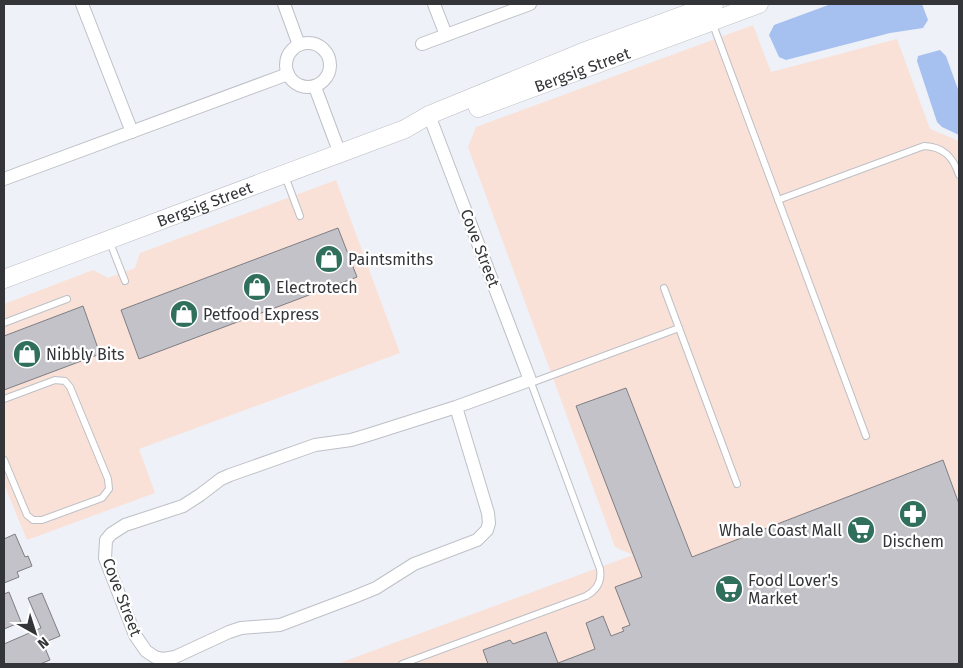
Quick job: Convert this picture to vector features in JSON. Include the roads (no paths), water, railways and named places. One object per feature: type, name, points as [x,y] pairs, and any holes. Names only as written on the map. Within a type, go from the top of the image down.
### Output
[{"type":"street","points":[[82,4],[132,132]]},
{"type":"street","points":[[284,4],[299,45]]},
{"type":"street","points":[[434,4],[446,35]]},
{"type":"street","points":[[422,44],[530,4]]},
{"type":"street","name":"Bergsig Street","points":[[4,279],[431,120],[584,52],[710,11],[759,4]]},
{"type":"street","points":[[311,43],[317,45],[329,57],[331,63],[328,75],[325,80],[315,87],[302,87],[291,80],[288,74],[286,63],[288,57],[290,52],[299,45],[311,43]]},
{"type":"street","points":[[4,179],[288,74]]},
{"type":"street","points":[[315,87],[340,154]]},
{"type":"street","name":"Cove Street","points":[[431,120],[531,381],[351,440],[315,445],[230,474],[183,506],[124,525],[111,534],[106,540],[105,558],[135,635],[146,652],[163,659],[175,657],[241,628],[280,625],[376,588],[414,564],[461,547],[482,536],[489,523],[488,513],[456,407]]},
{"type":"lane","points":[[710,11],[866,436]]},
{"type":"lane","points":[[778,200],[924,146],[933,146],[947,153],[952,158],[959,175]]},
{"type":"lane","points":[[284,174],[300,216]]},
{"type":"lane","points":[[109,240],[125,282]]},
{"type":"lane","points":[[664,288],[737,484]]},
{"type":"lane","points":[[4,323],[67,299]]},
{"type":"lane","points":[[531,381],[679,328]]},
{"type":"lane","points":[[4,399],[54,380],[65,381],[70,387],[108,479],[109,489],[102,498],[42,520],[34,520],[27,516],[4,460]]},
{"type":"lane","name":"Cove Street","points":[[402,664],[586,596],[596,588],[601,576],[600,569],[531,381]]},
{"type":"water","points":[[831,4],[922,4],[928,20],[923,28],[890,33],[786,60],[779,57],[769,35],[774,25]]},
{"type":"water","points":[[940,50],[946,56],[959,92],[959,135],[942,127],[937,122],[917,61],[918,56]]},
{"type":"place","name":"Paintsmiths","points":[[329,259]]},
{"type":"place","name":"Electrotech","points":[[257,287]]},
{"type":"place","name":"Petfood Express","points":[[184,314]]},
{"type":"place","name":"Nibbly Bits","points":[[27,354]]},
{"type":"place","name":"Dischem","points":[[913,514]]},
{"type":"place","name":"Whale Coast Mall","points":[[861,530]]},
{"type":"place","name":"Food Lover's Market","points":[[729,589]]}]
